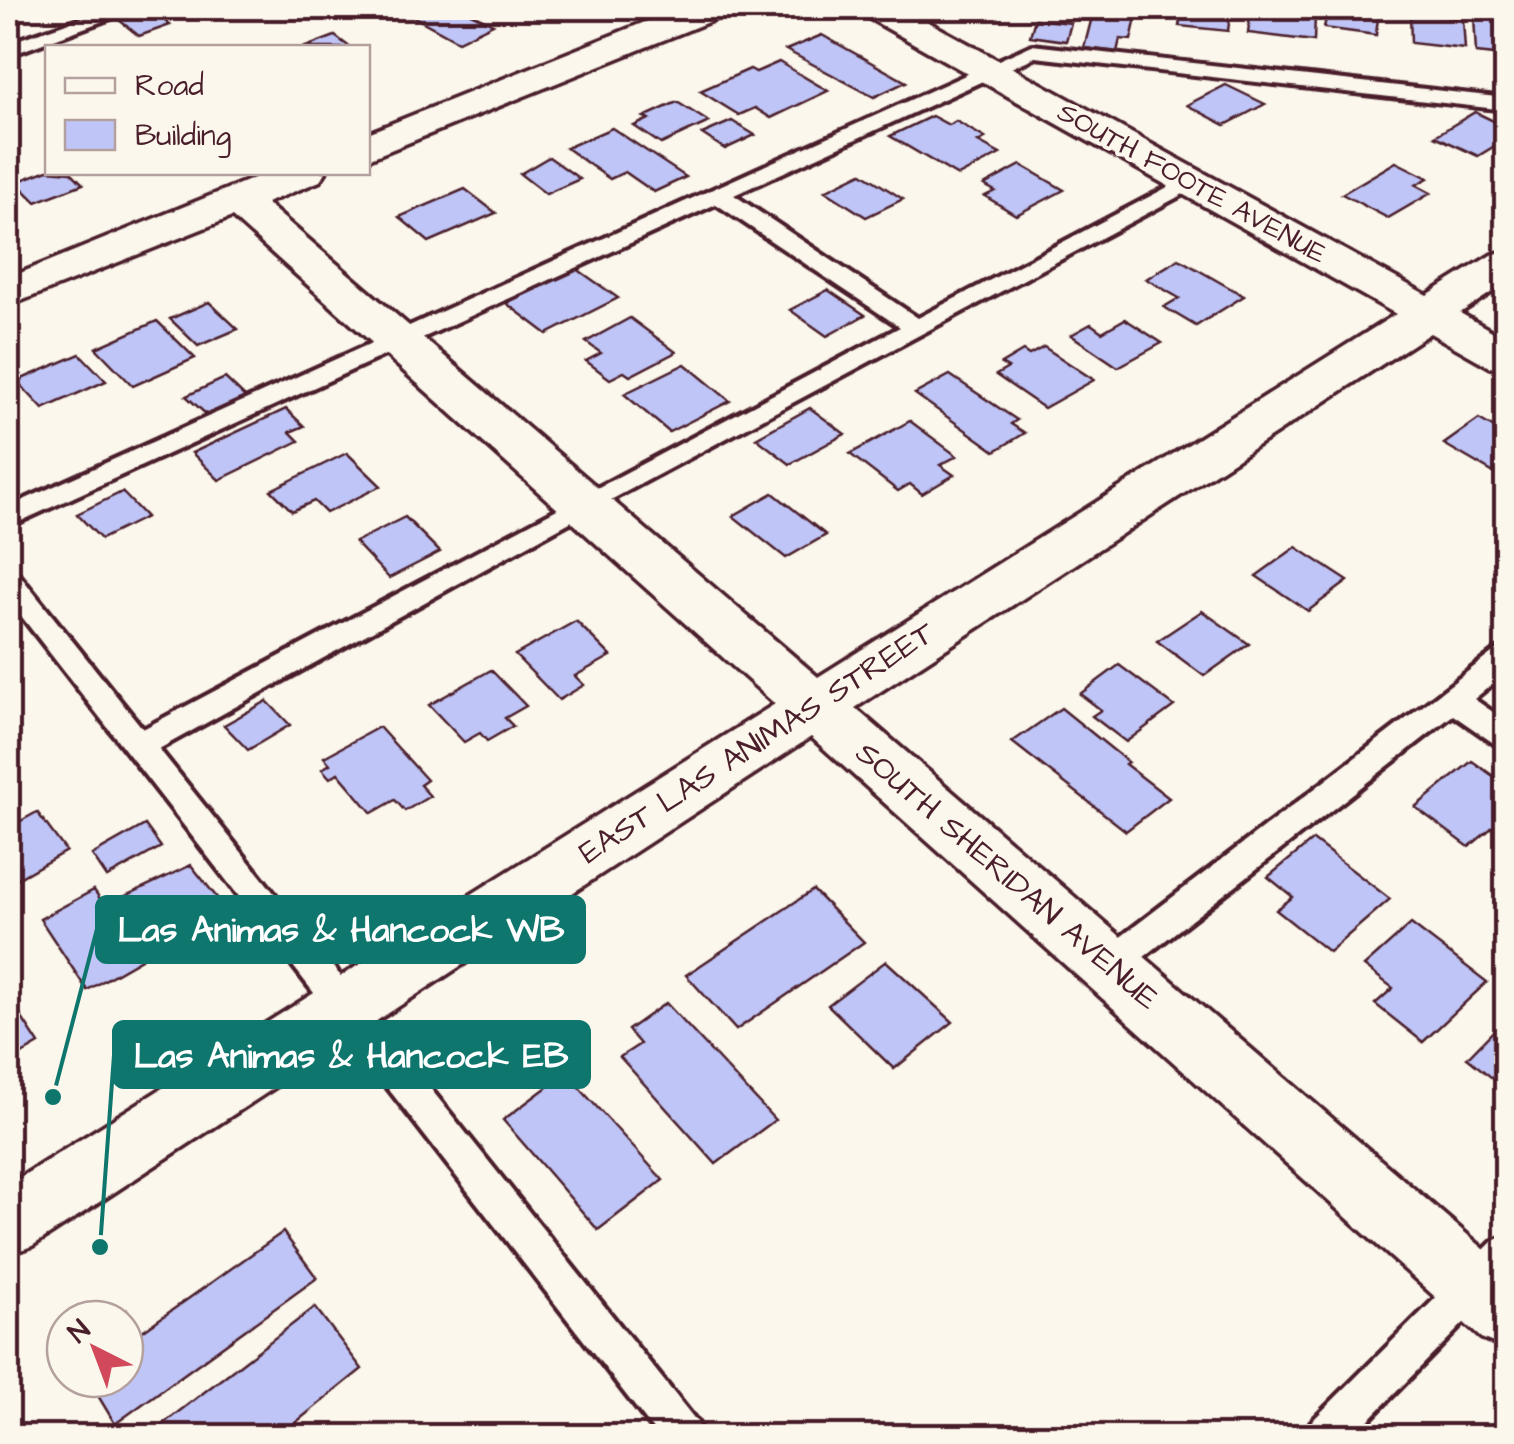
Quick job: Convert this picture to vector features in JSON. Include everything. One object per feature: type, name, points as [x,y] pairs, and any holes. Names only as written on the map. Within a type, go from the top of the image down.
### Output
[{"type":"street","name":"SOUTH FOOTE AVENUE","points":[[878,8],[1506,358]]},
{"type":"street","points":[[370,147],[704,10]]},
{"type":"street","points":[[8,293],[299,175]]},
{"type":"street","name":"SOUTH SHERIDAN AVENUE","points":[[238,200],[1110,965],[1496,1285]]},
{"type":"street","name":"EAST LAS ANIMAS STREET","points":[[8,1223],[1506,264]]},
{"type":"lane","points":[[8,50],[128,8]]},
{"type":"lane","points":[[654,8],[704,10]]},
{"type":"lane","points":[[8,518],[1032,51],[1506,104]]},
{"type":"lane","points":[[138,746],[581,504],[1193,183]]},
{"type":"lane","points":[[720,196],[916,328]]},
{"type":"lane","points":[[8,580],[683,1436]]},
{"type":"lane","points":[[1110,965],[1506,658]]},
{"type":"lane","points":[[1454,700],[1506,736]]},
{"type":"lane","points":[[1325,1436],[1496,1285]]},
{"type":"building","points":[[324,8],[371,8],[339,19]]},
{"type":"building","points":[[416,8],[460,8],[493,24],[458,41],[405,12]]},
{"type":"building","points":[[1182,8],[1231,8],[1228,31],[1179,26]]},
{"type":"building","points":[[1251,8],[1296,8],[1296,13],[1315,15],[1314,41],[1248,33]]},
{"type":"building","points":[[1328,8],[1379,9],[1376,35],[1324,28]]},
{"type":"building","points":[[150,9],[170,25],[139,36],[119,20]]},
{"type":"building","points":[[1093,13],[1136,18],[1131,40],[1120,39],[1117,52],[1084,48]]},
{"type":"building","points":[[1410,13],[1463,19],[1465,49],[1411,43]]},
{"type":"building","points":[[1474,16],[1506,20],[1506,56],[1476,53]]},
{"type":"building","points":[[1035,19],[1071,23],[1066,41],[1030,36]]},
{"type":"building","points":[[822,35],[906,82],[874,97],[786,50]]},
{"type":"building","points":[[335,36],[347,45],[311,45]]},
{"type":"building","points":[[779,62],[828,91],[771,118],[755,108],[739,115],[700,91],[750,69],[756,72]]},
{"type":"building","points":[[1226,85],[1265,104],[1225,125],[1187,105]]},
{"type":"building","points":[[677,102],[709,122],[661,144],[634,126],[649,119],[644,117]]},
{"type":"building","points":[[1475,112],[1506,127],[1506,139],[1478,156],[1435,136]]},
{"type":"building","points":[[932,116],[949,125],[956,121],[985,138],[978,142],[1000,154],[958,176],[890,136]]},
{"type":"building","points":[[732,121],[755,135],[725,149],[702,134]]},
{"type":"building","points":[[612,128],[686,177],[654,192],[625,172],[610,179],[566,148]]},
{"type":"building","points":[[549,157],[580,179],[546,194],[520,174]]},
{"type":"building","points":[[1396,162],[1428,178],[1416,185],[1431,193],[1388,218],[1342,194]]},
{"type":"building","points":[[1021,165],[1064,190],[1016,215],[985,196],[995,191],[984,185]]},
{"type":"building","points":[[45,171],[45,175],[74,175],[83,184],[36,202],[16,182]]},
{"type":"building","points":[[862,173],[903,199],[866,217],[825,191]]},
{"type":"building","points":[[465,189],[496,213],[429,242],[399,217]]},
{"type":"building","points":[[1179,259],[1244,296],[1196,326],[1164,307],[1179,298],[1146,279]]},
{"type":"building","points":[[577,269],[618,298],[547,334],[506,303]]},
{"type":"building","points":[[828,290],[865,315],[827,336],[790,310]]},
{"type":"building","points":[[209,302],[238,329],[198,346],[170,319]]},
{"type":"building","points":[[630,318],[676,352],[630,376],[624,372],[610,379],[586,361],[601,353],[586,342]]},
{"type":"building","points":[[1125,319],[1162,343],[1118,367],[1071,335],[1091,324],[1102,332]]},
{"type":"building","points":[[157,321],[195,358],[133,386],[96,348]]},
{"type":"building","points":[[1044,347],[1094,380],[1044,408],[996,375],[1008,368],[1001,364],[1023,351],[1029,355]]},
{"type":"building","points":[[80,354],[106,381],[43,409],[17,381]]},
{"type":"building","points":[[685,364],[730,401],[669,432],[624,394]]},
{"type":"building","points":[[950,375],[1017,420],[1011,424],[1025,433],[995,451],[915,394]]},
{"type":"building","points":[[225,378],[246,398],[208,416],[186,396]]},
{"type":"building","points":[[810,408],[845,434],[790,464],[756,438]]},
{"type":"building","points":[[286,409],[304,426],[290,432],[299,441],[219,480],[192,453]]},
{"type":"building","points":[[1479,419],[1506,435],[1506,480],[1444,444]]},
{"type":"building","points":[[910,421],[957,456],[940,465],[954,475],[922,494],[910,484],[898,491],[850,454]]},
{"type":"building","points":[[347,453],[381,486],[326,513],[314,501],[292,511],[271,490]]},
{"type":"building","points":[[122,492],[146,517],[101,539],[77,514]]},
{"type":"building","points":[[773,493],[826,535],[786,558],[733,516]]},
{"type":"building","points":[[405,517],[440,552],[389,578],[355,542]]},
{"type":"building","points":[[1296,547],[1348,581],[1308,611],[1256,576]]},
{"type":"building","points":[[1202,611],[1249,644],[1204,676],[1157,641]]},
{"type":"building","points":[[576,621],[611,656],[575,676],[584,685],[559,700],[515,655]]},
{"type":"building","points":[[1119,665],[1174,706],[1126,742],[1092,716],[1101,710],[1080,694]]},
{"type":"building","points":[[491,670],[526,706],[505,718],[513,726],[487,741],[480,733],[464,742],[429,705]]},
{"type":"building","points":[[267,701],[290,725],[248,750],[224,725]]},
{"type":"building","points":[[1061,708],[1169,798],[1126,831],[1012,742]]},
{"type":"building","points":[[379,727],[427,780],[420,785],[430,796],[405,811],[395,800],[372,813],[338,773],[330,778],[322,769],[330,764],[324,757]]},
{"type":"building","points":[[1472,761],[1506,785],[1506,816],[1469,847],[1415,807]]},
{"type":"building","points":[[37,812],[66,851],[8,884],[8,828]]},
{"type":"building","points":[[145,825],[161,847],[107,877],[92,855]]},
{"type":"building","points":[[1313,840],[1390,899],[1329,952],[1276,910],[1293,897],[1268,877]]},
{"type":"building","points":[[191,865],[222,904],[156,948],[121,898]]},
{"type":"building","points":[[94,890],[141,959],[87,990],[40,919]]},
{"type":"building","points":[[813,890],[864,942],[736,1030],[686,975]]},
{"type":"building","points":[[1411,924],[1487,982],[1423,1042],[1375,1004],[1393,988],[1364,966]]},
{"type":"building","points":[[886,961],[953,1022],[894,1069],[828,1005]]},
{"type":"building","points":[[666,1003],[775,1120],[716,1164],[620,1057],[640,1044],[628,1030]]},
{"type":"building","points":[[20,1015],[39,1044],[8,1062],[8,1016],[11,1020]]},
{"type":"building","points":[[1506,1018],[1506,1089],[1467,1058]]},
{"type":"building","points":[[566,1073],[663,1180],[598,1230],[503,1120]]},
{"type":"building","points":[[283,1232],[317,1278],[115,1424],[100,1399],[145,1399],[145,1329]]},
{"type":"building","points":[[315,1307],[362,1369],[279,1436],[147,1436]]},
{"type":"place","name":"Las Animas & Hancock WB","points":[[53,1097]]},
{"type":"place","name":"Las Animas & Hancock EB","points":[[100,1247]]}]
